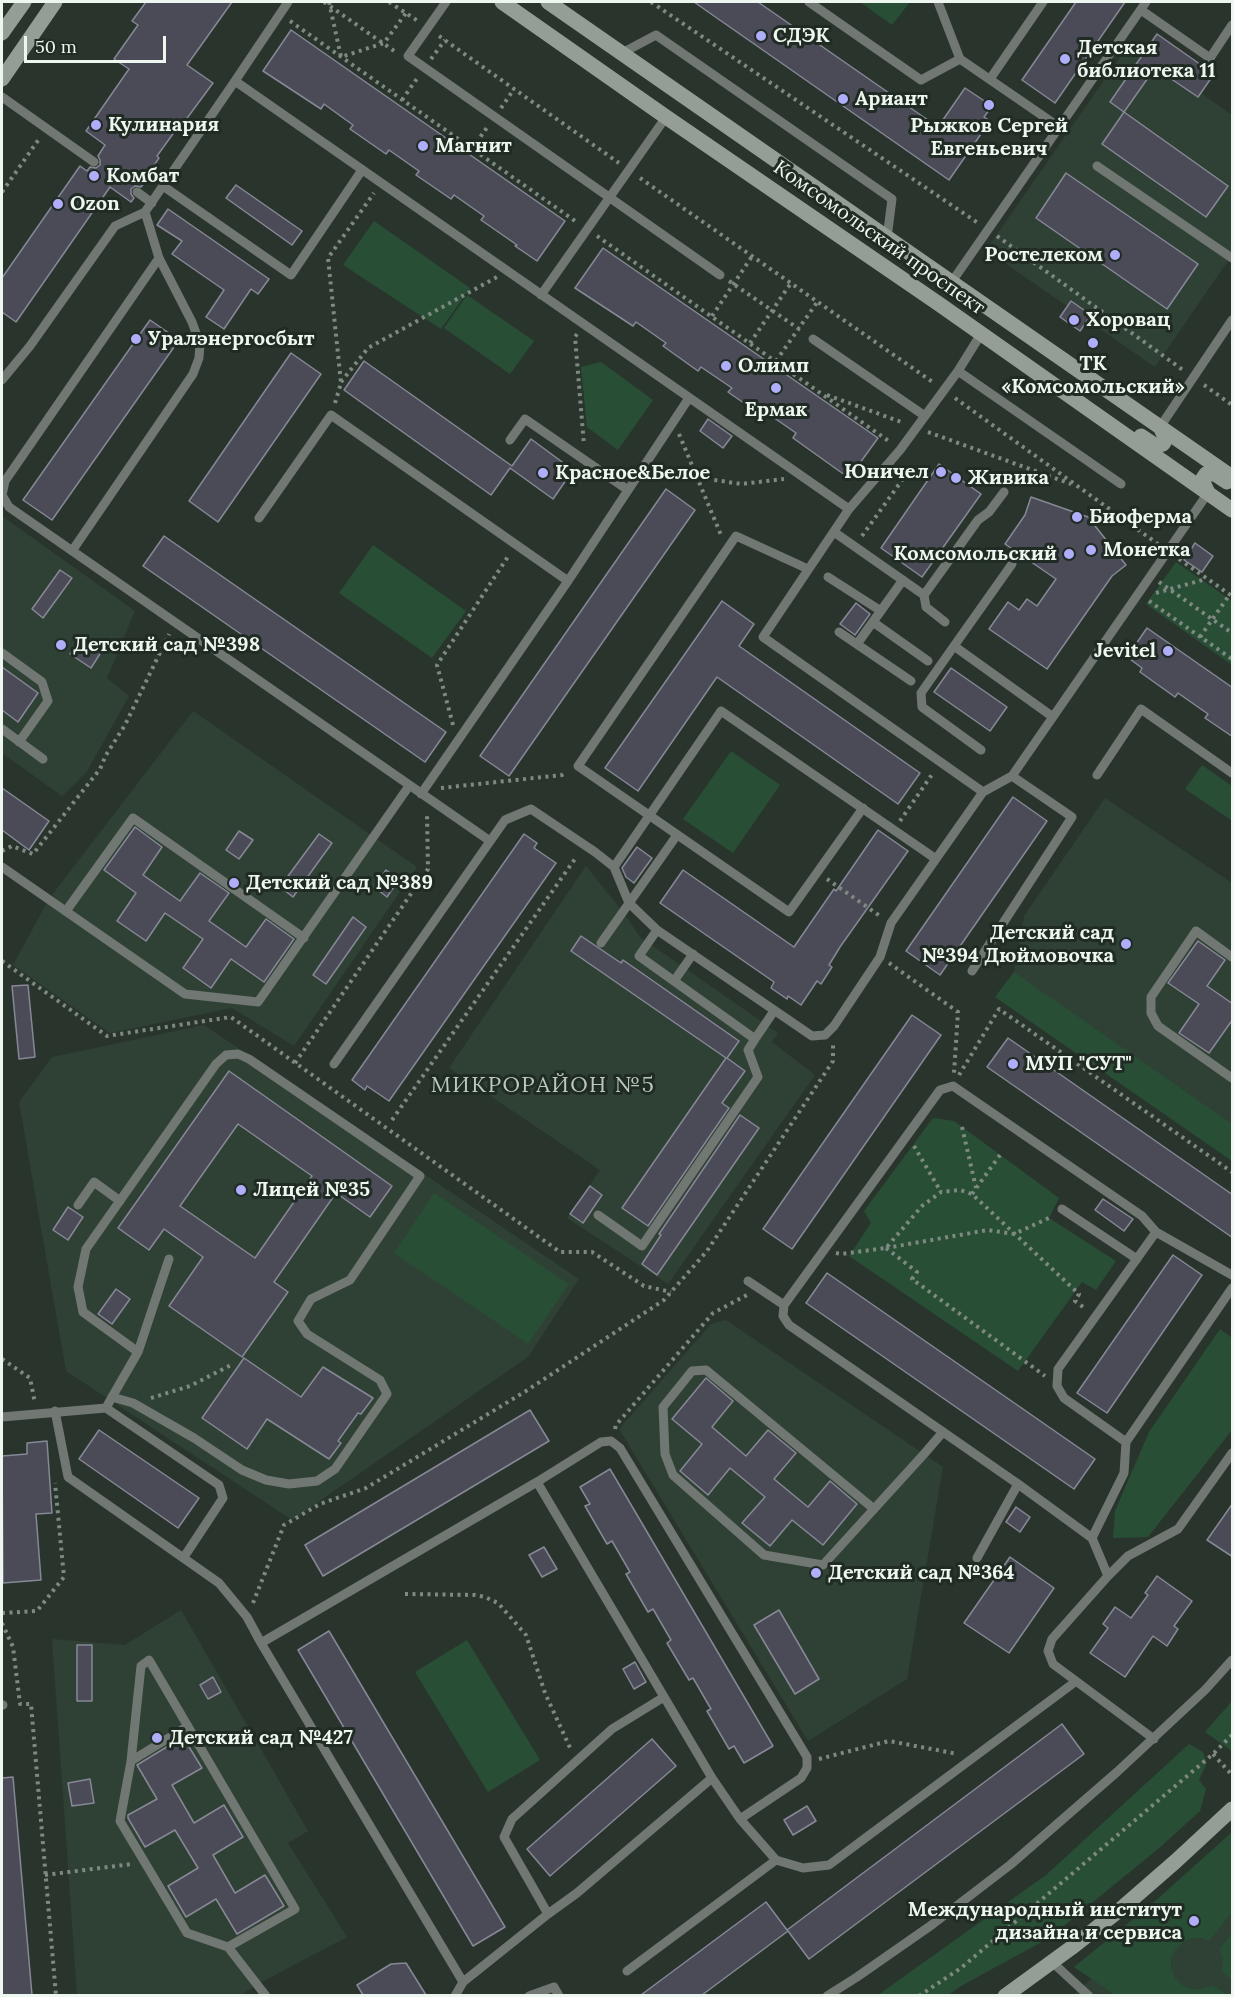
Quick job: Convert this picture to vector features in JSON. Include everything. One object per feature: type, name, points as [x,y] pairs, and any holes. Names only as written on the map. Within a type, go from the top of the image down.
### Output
[{"type":"main road","points":[[2,32],[24,2]]},
{"type":"main road","points":[[2,79],[55,2]]},
{"type":"main road","name":"Комсомольский проспект","points":[[502,2],[1233,510]]},
{"type":"main road","name":"Комсомольский проспект","points":[[548,2],[1233,477]]},
{"type":"main road","points":[[981,334],[996,313]]},
{"type":"main road","points":[[1072,398],[1092,402],[1156,446],[1162,444],[1166,439],[1160,427]]},
{"type":"main road","points":[[1208,493],[1202,480],[1209,473],[1215,474],[1233,486]]},
{"type":"main road","points":[[1015,1993],[1122,1908],[1232,1810]]},
{"type":"lane","points":[[2,380],[30,346],[115,226],[145,212],[152,203],[288,2]]},
{"type":"lane","points":[[446,2],[408,56],[720,275]]},
{"type":"lane","points":[[809,2],[921,80],[960,58]]},
{"type":"lane","points":[[938,2],[960,58],[1059,127]]},
{"type":"lane","points":[[990,80],[1043,2]]},
{"type":"lane","points":[[951,283],[1144,6],[1210,58],[1233,25]]},
{"type":"lane","points":[[622,53],[656,35],[892,199],[887,238]]},
{"type":"lane","points":[[235,81],[849,509]]},
{"type":"lane","points":[[2,97],[94,162]]},
{"type":"lane","points":[[541,295],[666,117]]},
{"type":"lane","points":[[1098,166],[1233,258]]},
{"type":"lane","points":[[163,186],[291,275],[362,170]]},
{"type":"lane","points":[[137,192],[152,203]]},
{"type":"lane","points":[[72,551],[193,374],[199,358],[200,344],[192,322],[159,258],[145,212]]},
{"type":"lane","points":[[159,258],[5,481],[2,495],[9,507],[490,841]]},
{"type":"lane","points":[[1160,427],[1233,320]]},
{"type":"lane","points":[[981,334],[958,371],[900,450],[849,509],[763,637],[983,792]]},
{"type":"lane","points":[[813,339],[925,416]]},
{"type":"lane","points":[[958,371],[1120,484]]},
{"type":"lane","points":[[424,794],[689,398]]},
{"type":"lane","points":[[259,518],[331,415],[568,581]]},
{"type":"lane","points":[[510,440],[525,419],[628,490]]},
{"type":"lane","points":[[945,622],[926,608],[924,595],[978,520],[989,512],[1004,492]]},
{"type":"lane","points":[[334,1064],[505,820],[531,809],[614,867],[629,903],[657,930],[812,1036],[825,1035],[834,1026],[880,957],[891,923],[983,792],[1012,776],[1143,595],[1151,576],[1208,493]]},
{"type":"lane","points":[[834,532],[924,595]]},
{"type":"lane","points":[[808,569],[736,536],[578,766],[789,912],[863,808]]},
{"type":"lane","points":[[981,750],[922,707],[921,693],[1012,564]]},
{"type":"lane","points":[[828,577],[881,611]]},
{"type":"lane","points":[[857,644],[903,580]]},
{"type":"lane","points":[[873,622],[928,661]]},
{"type":"lane","points":[[839,632],[911,681]]},
{"type":"lane","points":[[954,646],[1053,717]]},
{"type":"lane","points":[[2,653],[42,682],[48,701],[19,742]]},
{"type":"lane","points":[[1097,775],[1141,710],[1233,773]]},
{"type":"lane","points":[[614,867],[721,711],[936,859]]},
{"type":"lane","points":[[2,729],[43,759]]},
{"type":"lane","points":[[972,971],[1072,817],[1012,776]]},
{"type":"lane","points":[[2,867],[185,994],[258,1002],[409,786]]},
{"type":"lane","points":[[66,911],[134,818],[304,938]]},
{"type":"lane","points":[[601,943],[677,835]]},
{"type":"lane","points":[[657,930],[639,956],[755,1039]]},
{"type":"lane","points":[[1233,957],[1196,931],[1151,998],[1151,1013],[1158,1026],[1233,1078]]},
{"type":"lane","points":[[674,981],[693,954]]},
{"type":"lane","points":[[598,1215],[642,1246],[758,1077],[748,1050],[774,1011]]},
{"type":"lane","points":[[112,1397],[133,1403],[194,1438],[242,1470],[266,1480],[289,1484],[317,1481],[335,1469],[387,1394],[380,1380],[307,1334],[298,1321],[311,1299],[350,1280],[420,1176],[249,1059],[238,1054],[226,1055],[216,1064],[86,1249],[78,1287],[83,1312],[138,1352]]},
{"type":"lane","points":[[1108,1576],[1092,1538],[789,1325],[783,1316],[784,1305],[940,1090],[953,1086],[1142,1216],[1156,1232],[1233,1275]]},
{"type":"lane","points":[[78,1205],[94,1182],[120,1201]]},
{"type":"lane","points":[[1062,1209],[1137,1259]]},
{"type":"lane","points":[[1126,1442],[1064,1398],[1057,1386],[1058,1369],[1156,1232]]},
{"type":"lane","points":[[106,1408],[138,1352],[169,1259]]},
{"type":"lane","points":[[748,1281],[784,1305]]},
{"type":"lane","points":[[1092,1538],[1124,1473],[1126,1442],[1233,1288]]},
{"type":"lane","points":[[874,1509],[706,1370],[692,1371],[663,1407],[665,1454],[674,1475],[764,1555],[823,1565],[874,1509],[943,1432]]},
{"type":"lane","points":[[2,1417],[106,1408],[219,1485],[223,1498],[184,1557]]},
{"type":"lane","points":[[55,1411],[68,1477],[219,1582],[247,1617],[463,1982]]},
{"type":"lane","points":[[261,1643],[537,1482],[601,1442],[611,1441],[620,1448],[807,1757],[807,1767],[801,1778],[740,1819]]},
{"type":"lane","points":[[1154,1738],[1053,1664],[1048,1651],[1053,1639],[1128,1556],[1178,1529],[1233,1453]]},
{"type":"lane","points":[[537,1482],[712,1778],[740,1819],[776,1860],[803,1868],[829,1865],[1076,1682]]},
{"type":"lane","points":[[977,1558],[1018,1484]]},
{"type":"lane","points":[[228,1947],[295,1909],[150,1660],[141,1666],[131,1761],[120,1821],[187,1934],[228,1947],[266,1995]]},
{"type":"lane","points":[[827,1995],[933,1924],[1010,1865],[1118,1772],[1205,1690],[1233,1660]]},
{"type":"lane","points":[[548,1914],[504,1837],[512,1819],[612,1729],[664,1697]]},
{"type":"lane","points":[[131,1761],[188,1726]]},
{"type":"lane","points":[[455,1995],[463,1982],[576,1893],[712,1778]]},
{"type":"lane","points":[[627,1971],[776,1860]]},
{"type":"lane","points":[[1052,1962],[1089,1995]]},
{"type":"lane","points":[[530,1995],[554,1987],[559,1995]]},
{"type":"path","points":[[389,2],[753,255],[1231,595],[1200,637]]},
{"type":"path","points":[[651,2],[988,230],[1233,405]]},
{"type":"path","points":[[327,3],[341,57],[384,43],[406,13]]},
{"type":"path","points":[[327,3],[401,56],[408,56]]},
{"type":"path","points":[[2,192],[46,129]]},
{"type":"path","points":[[341,383],[328,258],[381,183]]},
{"type":"path","points":[[711,316],[753,255]]},
{"type":"path","points":[[331,415],[341,383],[368,348],[507,272]]},
{"type":"path","points":[[720,275],[813,339]]},
{"type":"path","points":[[750,343],[791,283]]},
{"type":"path","points":[[776,361],[818,301]]},
{"type":"path","points":[[583,324],[575,337],[585,461]]},
{"type":"path","points":[[820,393],[1077,486]]},
{"type":"path","points":[[674,421],[726,550]]},
{"type":"path","points":[[642,469],[741,484],[770,482],[801,475]]},
{"type":"path","points":[[855,546],[910,469]]},
{"type":"path","points":[[457,743],[437,665],[516,544]]},
{"type":"path","points":[[1151,576],[1233,633]]},
{"type":"path","points":[[1143,595],[1207,578]]},
{"type":"path","points":[[1143,595],[1232,658]]},
{"type":"path","points":[[2,851],[12,846],[33,854],[100,769],[125,725],[175,622]]},
{"type":"path","points":[[894,830],[940,762]]},
{"type":"path","points":[[295,1063],[428,869],[424,794],[562,775],[578,766]]},
{"type":"path","points":[[392,1120],[585,845]]},
{"type":"path","points":[[818,873],[891,923]]},
{"type":"path","points":[[880,957],[958,1011],[953,1086]]},
{"type":"path","points":[[953,1086],[999,1009],[1233,1172]]},
{"type":"path","points":[[247,1617],[284,1526],[320,1504],[366,1488],[526,1390],[664,1300],[707,1251],[833,1061],[834,1026]]},
{"type":"path","points":[[962,1127],[976,1188]]},
{"type":"path","points":[[908,1135],[941,1192]]},
{"type":"path","points":[[972,1194],[1000,1155]]},
{"type":"path","points":[[886,1248],[922,1206],[941,1192],[960,1190],[972,1194],[1079,1294],[1075,1301],[1096,1317]]},
{"type":"path","points":[[824,1250],[841,1254],[988,1230],[1014,1234],[1049,1218]]},
{"type":"path","points":[[886,1248],[917,1272],[912,1279],[1057,1386]]},
{"type":"path","points":[[611,1441],[616,1425],[713,1313],[759,1289]]},
{"type":"path","points":[[2,1359],[30,1378],[37,1413]]},
{"type":"path","points":[[133,1403],[190,1386],[231,1365]]},
{"type":"path","points":[[2,1613],[37,1611],[64,1577],[55,1483]]},
{"type":"path","points":[[405,1594],[485,1596],[498,1603],[526,1635],[545,1693],[576,1761]]},
{"type":"path","points":[[2,1623],[13,1647],[20,1704],[31,1704],[56,1995]]},
{"type":"path","points":[[919,1995],[961,1968],[1233,1735]]},
{"type":"path","points":[[807,1763],[890,1741],[974,1756]]},
{"type":"path","points":[[1213,1754],[1233,1775]]},
{"type":"path","points":[[45,1875],[145,1863]]},
{"type":"shaded area","points":[[1130,43],[1232,115],[1232,255],[1155,367],[986,250]]},
{"type":"shaded area","name":"Детский сад №398","points":[[2,516],[135,611],[107,678],[129,696],[86,773],[62,796],[2,753]]},
{"type":"shaded area","name":"Детский сад №389","points":[[193,711],[417,867],[294,1046],[232,1008],[110,1033],[13,965],[49,899]]},
{"type":"shaded area","name":"Детский сад №394 Дюймовочка","points":[[1105,798],[1232,883],[1232,1130],[1013,978],[1024,916]]},
{"type":"shaded area","points":[[586,866],[640,937],[778,1033],[772,1042],[815,1075],[668,1284],[567,1218],[600,1170],[449,1068]]},
{"type":"shaded area","name":"Лицей №35","points":[[204,1025],[579,1279],[528,1357],[292,1520],[66,1371],[19,1102],[52,1057]]},
{"type":"shaded area","name":"Детский сад №364","points":[[726,1320],[943,1467],[907,1679],[808,1741],[619,1429],[711,1324]]},
{"type":"shaded area","name":"Детский сад №427","points":[[181,1610],[308,1831],[288,1843],[347,1937],[241,1995],[77,1995],[52,1639],[125,1645]]},
{"type":"shaded area","name":"Международный институт дизайна и сервиса","points":[[1232,1853],[1232,1995],[1072,1996],[1080,1989]]},
{"type":"green space","points":[[860,2],[910,2],[892,25]]},
{"type":"green space","points":[[374,221],[470,288],[441,329],[343,265]]},
{"type":"green space","points":[[467,295],[534,341],[510,374],[444,328]]},
{"type":"green space","points":[[601,362],[653,400],[618,450],[587,427],[581,367]]},
{"type":"green space","points":[[373,545],[466,611],[432,658],[339,593]]},
{"type":"green space","points":[[1176,562],[1232,601],[1232,665],[1146,604]]},
{"type":"green space","points":[[731,751],[780,785],[733,853],[683,819]]},
{"type":"green space","points":[[1202,765],[1232,786],[1231,820],[1185,789]]},
{"type":"green space","points":[[1014,972],[1232,1124],[1232,1161],[995,997]]},
{"type":"green space","points":[[933,1118],[954,1121],[1059,1198],[1049,1218],[1116,1261],[1096,1290],[1082,1282],[1018,1371],[849,1256],[871,1223],[864,1211]]},
{"type":"green space","points":[[434,1193],[569,1284],[528,1344],[394,1253]]},
{"type":"green space","points":[[1220,1329],[1232,1338],[1232,1430],[1148,1537],[1113,1538],[1115,1511],[1149,1432]]},
{"type":"green space","points":[[467,1640],[540,1760],[488,1792],[415,1672]]},
{"type":"green space","points":[[1232,1701],[1232,1751],[1205,1732]]},
{"type":"green space","points":[[1189,1744],[1203,1752],[1207,1763],[1199,1780],[1206,1789],[1200,1811],[1158,1849],[1049,1938],[948,1995],[878,1995],[1046,1875]]},
{"type":"green space","name":"Международный институт дизайна и сервиса","points":[[1231,1833],[1232,1912],[1209,1941],[1203,1938],[1192,1938],[1183,1942],[1171,1958],[1171,1968],[1175,1978],[1182,1985],[1191,1989],[1202,1989],[1213,1985],[1227,1995],[1115,1995],[1074,1967],[1153,1903]]},
{"type":"green space","points":[[1232,1933],[1232,1980],[1222,1972],[1223,1959],[1219,1949]]},
{"type":"building","points":[[146,2],[232,2],[187,65],[213,83],[157,156],[159,158],[143,181],[145,182],[141,187],[135,186],[131,189],[134,198],[131,202],[110,187],[16,322],[2,312],[2,278],[80,166],[87,171],[90,167],[96,168],[100,165],[98,156],[105,145],[86,131],[129,69],[114,59],[138,25],[132,21]]},
{"type":"building","points":[[694,2],[758,2],[938,127],[965,88],[992,106],[984,117],[990,121],[949,180]]},
{"type":"building","points":[[1076,2],[1125,2],[1055,103],[1022,80]]},
{"type":"building","points":[[291,30],[565,221],[537,261],[481,220],[484,216],[454,195],[451,199],[416,175],[419,171],[389,150],[386,154],[350,129],[353,125],[324,104],[321,109],[263,71]]},
{"type":"building","points":[[1157,34],[1214,74],[1198,97],[1155,68],[1124,112],[1110,102]]},
{"type":"building","points":[[1124,112],[1228,186],[1206,217],[1102,144]]},
{"type":"building","points":[[1066,173],[1198,264],[1167,309],[1036,218]]},
{"type":"building","points":[[236,185],[302,231],[292,245],[226,198]]},
{"type":"building","points":[[168,209],[269,279],[258,294],[251,289],[224,329],[206,317],[224,290],[172,254],[182,241],[157,225]]},
{"type":"building","points":[[603,248],[878,438],[849,478],[793,438],[796,433],[767,413],[764,417],[728,392],[732,388],[701,367],[698,371],[663,346],[666,343],[636,322],[633,326],[575,288]]},
{"type":"building","points":[[1071,301],[1091,315],[1080,331],[1060,317]]},
{"type":"building","points":[[150,320],[179,340],[52,520],[23,500]]},
{"type":"building","points":[[291,353],[321,374],[218,522],[189,501]]},
{"type":"building","points":[[364,361],[512,466],[531,439],[573,470],[553,499],[510,468],[491,495],[344,390]]},
{"type":"building","points":[[708,419],[732,436],[723,448],[700,431]]},
{"type":"building","points":[[939,464],[981,494],[922,577],[881,548]]},
{"type":"building","points":[[666,489],[695,510],[509,776],[480,756]]},
{"type":"building","name":"Комсомольский","points":[[1031,497],[1088,517],[1126,565],[1112,576],[1047,669],[989,629],[1008,602],[1019,610],[1027,599],[1037,606],[1056,579],[1005,544],[1025,515]]},
{"type":"building","points":[[164,536],[446,732],[425,762],[143,566]]},
{"type":"building","points":[[1195,543],[1213,556],[1202,572],[1184,560]]},
{"type":"building","points":[[60,570],[72,578],[43,618],[32,609]]},
{"type":"building","points":[[722,601],[754,624],[739,646],[920,773],[898,804],[717,677],[638,791],[605,768]]},
{"type":"building","points":[[856,603],[870,614],[855,635],[840,624]]},
{"type":"building","points":[[1147,628],[1233,688],[1233,737],[1205,718],[1208,714],[1178,693],[1175,697],[1140,672],[1142,668],[1127,657]]},
{"type":"building","points":[[82,635],[103,649],[91,668],[70,654]]},
{"type":"building","points":[[2,667],[38,693],[18,722],[2,710]]},
{"type":"building","points":[[951,668],[1007,707],[990,731],[934,692]]},
{"type":"building","points":[[2,788],[49,821],[29,850],[2,830]]},
{"type":"building","points":[[1013,797],[1047,821],[940,975],[906,951]]},
{"type":"building","points":[[135,827],[162,847],[143,875],[180,901],[200,873],[229,893],[209,921],[246,947],[266,919],[294,939],[264,982],[231,959],[211,988],[183,968],[203,939],[165,913],[146,941],[117,921],[136,893],[104,870]]},
{"type":"building","points":[[878,830],[908,851],[840,947],[829,965],[832,967],[821,984],[817,981],[801,1005],[771,988],[774,982],[660,903],[683,870],[794,947]]},
{"type":"building","points":[[239,831],[253,840],[239,859],[226,850]]},
{"type":"building","points":[[319,834],[332,843],[293,897],[280,887]]},
{"type":"building","points":[[524,834],[537,843],[534,848],[556,863],[389,1101],[367,1086],[365,1090],[352,1080]]},
{"type":"building","points":[[637,847],[652,858],[634,883],[626,877],[622,868]]},
{"type":"building","points":[[386,870],[399,879],[387,897],[374,887]]},
{"type":"building","points":[[353,917],[366,927],[326,984],[313,975]]},
{"type":"building","points":[[581,936],[621,963],[623,960],[739,1041],[727,1058],[745,1071],[722,1103],[729,1108],[648,1226],[622,1208],[726,1058],[571,951]]},
{"type":"building","points":[[1198,941],[1225,960],[1207,986],[1233,1004],[1233,1019],[1209,1053],[1179,1033],[1199,1004],[1168,983]]},
{"type":"building","points":[[28,985],[35,1057],[19,1059],[12,986]]},
{"type":"building","points":[[912,1015],[941,1035],[792,1249],[763,1229]]},
{"type":"building","points":[[1008,1038],[1233,1195],[1233,1238],[987,1067]]},
{"type":"building","points":[[229,1071],[392,1186],[370,1217],[336,1193],[274,1282],[288,1292],[242,1357],[169,1306],[203,1257],[164,1229],[149,1250],[118,1228]],"holes":[[[238,1124],[312,1176],[255,1258],[180,1206]]]},
{"type":"building","points":[[740,1115],[759,1128],[657,1275],[642,1264],[661,1235],[659,1234]]},
{"type":"building","points":[[590,1186],[602,1195],[583,1223],[570,1214]]},
{"type":"building","points":[[1103,1199],[1133,1219],[1124,1231],[1095,1210]]},
{"type":"building","points":[[68,1207],[83,1217],[68,1240],[53,1230]]},
{"type":"building","points":[[1173,1255],[1202,1275],[1107,1413],[1077,1393]]},
{"type":"building","points":[[827,1273],[1095,1459],[1074,1489],[806,1303]]},
{"type":"building","points":[[116,1289],[130,1299],[112,1324],[98,1314]]},
{"type":"building","points":[[244,1358],[301,1397],[323,1367],[373,1398],[361,1414],[358,1413],[338,1441],[341,1443],[329,1459],[267,1419],[247,1449],[202,1418]]},
{"type":"building","points":[[706,1378],[733,1401],[712,1427],[746,1456],[768,1430],[796,1453],[774,1479],[808,1507],[830,1481],[857,1504],[823,1545],[792,1520],[770,1546],[742,1523],[765,1497],[730,1468],[708,1495],[680,1471],[702,1444],[672,1419]]},
{"type":"building","points":[[530,1410],[549,1441],[323,1576],[305,1545]]},
{"type":"building","points":[[99,1430],[199,1498],[178,1528],[79,1459]]},
{"type":"building","points":[[47,1441],[52,1513],[36,1514],[41,1580],[3,1583],[2,1456],[27,1454],[27,1443]]},
{"type":"building","points":[[610,1469],[773,1746],[744,1763],[734,1746],[729,1749],[707,1711],[711,1709],[693,1678],[689,1680],[667,1643],[671,1640],[653,1609],[648,1612],[626,1574],[630,1572],[612,1541],[607,1544],[585,1506],[590,1504],[580,1487]]},
{"type":"building","points":[[1233,1503],[1233,1557],[1207,1540]]},
{"type":"building","points":[[1016,1507],[1030,1517],[1020,1532],[1006,1522]]},
{"type":"building","points":[[544,1547],[557,1569],[542,1577],[529,1555]]},
{"type":"building","points":[[1010,1557],[1054,1588],[1009,1653],[964,1623]]},
{"type":"building","points":[[1157,1576],[1192,1601],[1174,1626],[1178,1629],[1167,1646],[1153,1636],[1125,1677],[1090,1653],[1108,1628],[1103,1624],[1115,1607],[1131,1618],[1148,1595],[1145,1593]]},
{"type":"building","points":[[779,1610],[819,1679],[795,1694],[754,1625]]},
{"type":"building","points":[[329,1631],[505,1927],[473,1946],[298,1650]]},
{"type":"building","points":[[77,1645],[92,1645],[92,1701],[77,1701]]},
{"type":"building","points":[[635,1662],[646,1682],[634,1689],[623,1669]]},
{"type":"building","points":[[213,1677],[221,1692],[208,1699],[200,1685]]},
{"type":"building","points":[[1062,1724],[1084,1754],[809,1959],[788,1931],[702,1995],[641,1995],[766,1902],[787,1930]]},
{"type":"building","points":[[183,1737],[202,1768],[172,1785],[194,1823],[224,1805],[243,1837],[213,1855],[235,1893],[265,1875],[284,1906],[237,1934],[216,1899],[186,1917],[168,1886],[198,1868],[175,1830],[145,1847],[128,1818],[128,1815],[157,1799],[137,1765]]},
{"type":"building","points":[[652,1739],[676,1766],[550,1876],[527,1849]]},
{"type":"building","points":[[13,1777],[32,1995],[2,1995],[2,1778]]},
{"type":"building","points":[[90,1779],[94,1803],[72,1806],[68,1783]]},
{"type":"building","points":[[807,1806],[816,1821],[793,1835],[784,1820]]},
{"type":"building","points":[[406,1963],[426,1995],[363,1995],[357,1985],[391,1964]]},
{"type":"place","name":"СДЭК","points":[[761,36]]},
{"type":"place","name":"Детская библиотека 11","points":[[1065,59]]},
{"type":"place","name":"Ариант","points":[[843,99]]},
{"type":"place","name":"Рыжков Сергей Евгеньевич","points":[[989,105]]},
{"type":"place","name":"Кулинария","points":[[96,125]]},
{"type":"place","name":"Магнит","points":[[423,146]]},
{"type":"place","name":"Комбат","points":[[94,176]]},
{"type":"place","name":"Ozon","points":[[58,204]]},
{"type":"place","name":"Ростелеком","points":[[1115,255]]},
{"type":"place","name":"Хоровац","points":[[1074,320]]},
{"type":"place","name":"Уралэнергосбыт","points":[[136,339]]},
{"type":"place","name":"ТК «Комсомольский»","points":[[1093,343]]},
{"type":"place","name":"Олимп","points":[[726,366]]},
{"type":"place","name":"Ермак","points":[[776,388]]},
{"type":"place","name":"Юничел","points":[[941,472]]},
{"type":"place","name":"Красное&Белое","points":[[543,473]]},
{"type":"place","name":"Живика","points":[[956,478]]},
{"type":"place","name":"Биоферма","points":[[1077,517]]},
{"type":"place","name":"Монетка","points":[[1091,550]]},
{"type":"place","name":"Комсомольский","points":[[1069,554]]},
{"type":"place","name":"Детский сад №398","points":[[61,645]]},
{"type":"place","name":"Jevitel","points":[[1168,651]]},
{"type":"place","name":"Детский сад №389","points":[[234,883]]},
{"type":"place","name":"Детский сад №394 Дюймовочка","points":[[1126,944]]},
{"type":"place","name":"МУП \"СУТ\"","points":[[1013,1064]]},
{"type":"place","name":"Лицей №35","points":[[241,1190]]},
{"type":"place","name":"Детский сад №364","points":[[816,1573]]},
{"type":"place","name":"Детский сад №427","points":[[157,1738]]},
{"type":"place","name":"Международный институт дизайна и сервиса","points":[[1194,1921]]},
{"type":"district","name":"МИКРОРАЙОН №5","points":[[543,1086]]}]
